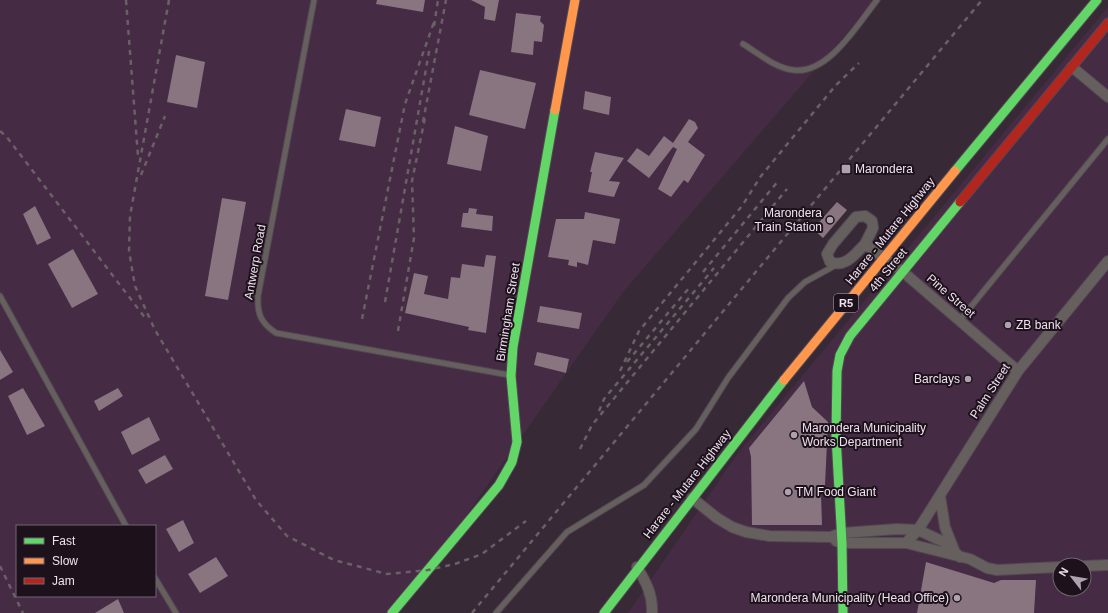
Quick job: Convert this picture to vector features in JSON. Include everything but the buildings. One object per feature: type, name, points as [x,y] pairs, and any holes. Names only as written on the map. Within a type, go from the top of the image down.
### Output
[{"type":"main road","name":"Birmingham Street","points":[[392,613],[499,485],[512,462],[518,442],[511,376],[513,347],[575,0]]},
{"type":"main road","name":"Harare - Mutare Highway","points":[[604,613],[637,567],[761,408],[1097,0]]},
{"type":"main road","name":"4th Street","points":[[843,613],[842,538],[836,436],[837,372],[840,354],[850,336],[902,271],[1108,24]]},
{"type":"street","points":[[1072,67],[1108,97]]},
{"type":"street","points":[[856,216],[865,216],[872,221],[873,228],[865,244],[845,263],[836,265],[830,262],[827,254],[833,244],[856,216]]},
{"type":"street","name":"Pine Street","points":[[865,244],[902,271],[1018,371]]},
{"type":"street","name":"Palm Street","points":[[906,543],[918,530],[1018,371],[1108,261]]},
{"type":"street","points":[[940,496],[945,527],[957,554]]},
{"type":"street","points":[[692,498],[717,518],[732,527],[746,532],[769,536],[831,537],[906,543],[957,554],[997,570],[1052,567]]},
{"type":"street","points":[[842,538],[898,529],[918,530],[944,542],[957,554]]},
{"type":"street","points":[[1092,566],[1108,565]]},
{"type":"street","points":[[637,567],[647,583],[653,602],[652,613]]},
{"type":"lane","name":"Antwerp Road","points":[[314,0],[258,296],[258,310],[262,319],[267,328],[276,333],[511,376]]},
{"type":"lane","points":[[743,44],[778,65],[792,70],[806,70],[827,60],[846,40],[878,0]]},
{"type":"lane","points":[[960,320],[1108,139]]},
{"type":"lane","points":[[496,613],[567,532],[644,485],[696,429],[728,378],[788,298],[804,282],[836,265]]},
{"type":"lane","points":[[0,296],[125,525]]},
{"type":"lane","points":[[156,580],[176,613]]},
{"type":"shaded area","points":[[0,0],[875,0],[623,292],[428,570],[392,613],[0,613]]},
{"type":"shaded area","points":[[1108,7],[1108,613],[628,613],[735,457]]},
{"type":"railway","points":[[126,0],[138,156]]},
{"type":"railway","points":[[169,0],[130,216],[129,251],[135,286],[155,330],[256,500],[287,536],[334,560],[387,574],[428,570],[455,564],[482,554],[526,521]]},
{"type":"railway","points":[[434,26],[438,0]]},
{"type":"railway","points":[[423,122],[446,0]]},
{"type":"railway","points":[[472,613],[982,0]]},
{"type":"railway","points":[[362,319],[405,104],[434,22]]},
{"type":"railway","points":[[385,302],[430,46]]},
{"type":"railway","points":[[620,371],[639,331],[742,206],[761,176],[836,85],[859,63]]},
{"type":"railway","points":[[141,175],[165,116]]},
{"type":"railway","points":[[398,331],[414,238],[412,181],[425,118]]},
{"type":"railway","points":[[0,131],[6,136],[146,319]]},
{"type":"railway","points":[[703,272],[779,180]]},
{"type":"railway","points":[[580,449],[592,425],[787,189]]},
{"type":"railway","points":[[599,411],[604,399],[714,268]]},
{"type":"railway","points":[[627,362],[689,288]]},
{"type":"railway","points":[[0,566],[23,613]]},
{"type":"traffic: fast","points":[[955,171],[1097,0]]},
{"type":"traffic: fast","points":[[392,613],[499,485],[512,462],[517,442],[511,376],[513,347],[555,110]]},
{"type":"traffic: fast","points":[[843,613],[842,543],[836,436],[837,371],[840,355],[850,336],[960,202]]},
{"type":"traffic: fast","points":[[604,613],[784,380]]},
{"type":"traffic: slow","points":[[555,110],[575,0]]},
{"type":"traffic: slow","points":[[784,380],[955,171]]},
{"type":"traffic: jam","points":[[960,202],[1108,23]]},
{"type":"place","name":"Marondera","points":[[846,169]]},
{"type":"place","name":"Marondera Train Station","points":[[830,220]]},
{"type":"place","name":"ZB bank","points":[[1008,325]]},
{"type":"place","name":"Barclays","points":[[968,379]]},
{"type":"place","name":"Marondera Municipality Works Department","points":[[794,435]]},
{"type":"place","name":"TM Food Giant","points":[[788,492]]},
{"type":"place","name":"Marondera Municipality (Head Office)","points":[[957,598]]}]
